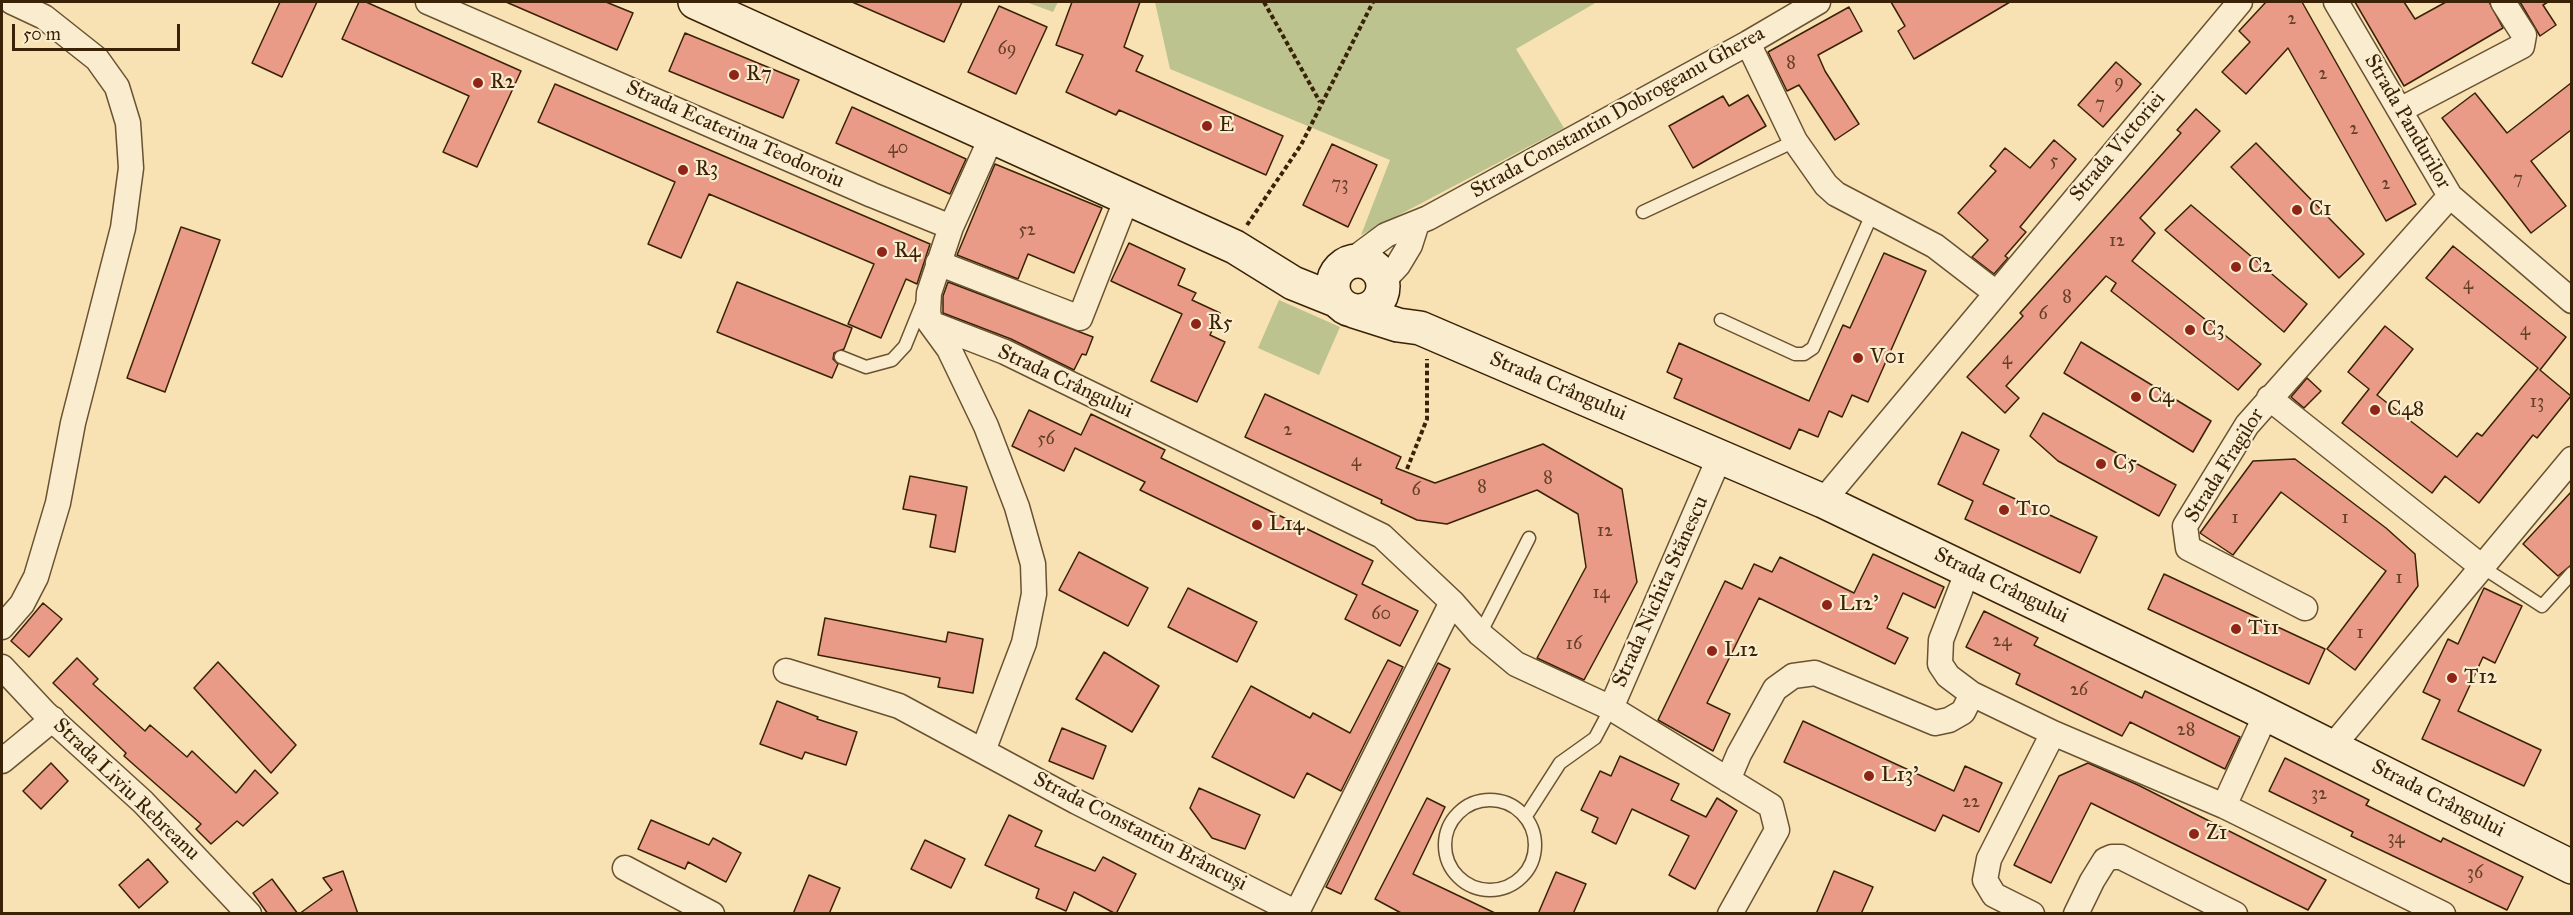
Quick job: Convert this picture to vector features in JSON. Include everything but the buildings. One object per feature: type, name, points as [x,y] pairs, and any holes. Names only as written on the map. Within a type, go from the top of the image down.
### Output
[{"type":"main road","points":[[695,2],[1243,251],[1293,282],[1346,306],[1370,308],[1376,303],[1383,285],[1376,268],[1365,261],[1313,266],[1243,251]]},
{"type":"main road","points":[[1346,306],[1333,282],[1339,269],[1348,263]]},
{"type":"main road","name":"Strada Crângului","points":[[1383,285],[1428,331]]},
{"type":"main road","name":"Strada Crângului","points":[[1346,306],[1398,325],[1428,331],[1823,501],[2266,714],[2571,867]]},
{"type":"street","points":[[2,627],[22,604],[36,577],[58,502],[73,423],[123,228],[131,168],[128,123],[117,87],[97,59],[44,17],[12,2]]},
{"type":"street","name":"Strada Ecaterina Teodoroiu","points":[[428,2],[872,195],[951,226]]},
{"type":"street","name":"Strada Constantin Dobrogeanu Gherea","points":[[1348,263],[1386,235],[1417,224],[1748,43],[1818,2]]},
{"type":"street","name":"Strada Victoriei","points":[[1823,501],[2240,2]]},
{"type":"street","name":"Strada Pandurilor","points":[[2336,2],[2450,196],[2571,301]]},
{"type":"street","points":[[2400,110],[2522,46],[2524,35],[2503,2]]},
{"type":"street","points":[[1748,43],[1795,141],[1826,185],[1836,194],[1935,246],[1996,293]]},
{"type":"street","points":[[983,751],[1024,643],[1034,594],[1033,564],[1017,507],[986,426],[949,349],[930,323],[929,293],[951,226],[992,136]]},
{"type":"street","name":"Strada Fragilor","points":[[2305,608],[2188,548],[2185,526],[2247,425],[2450,196]]},
{"type":"street","points":[[939,263],[1080,318],[1126,198]]},
{"type":"street","points":[[1383,285],[1410,245],[1417,224]]},
{"type":"street","name":"Strada Crângului","points":[[930,323],[1005,352],[1382,536],[1452,602],[1480,634],[1516,664],[1611,708]]},
{"type":"street","name":"Strada Fragilor","points":[[2270,398],[2482,567]]},
{"type":"street","name":"Strada Nichita Stănescu","points":[[1720,456],[1611,708],[1771,806],[1777,830],[1734,910]]},
{"type":"street","points":[[2332,747],[2571,459]]},
{"type":"street","points":[[1968,570],[1941,640],[1940,664],[1948,676],[1971,694],[2053,733],[2223,806],[2443,914]]},
{"type":"street","points":[[1298,913],[1452,602]]},
{"type":"street","name":"Strada Liviu Rebreanu","points":[[2,667],[53,719],[143,802],[249,914]]},
{"type":"street","name":"Strada Constantin Brâncuși","points":[[786,671],[899,706],[1077,802],[1298,913]]},
{"type":"street","points":[[1728,780],[1775,689],[1792,675],[1815,673],[1935,723],[1949,720],[1963,712],[1971,694]]},
{"type":"street","points":[[2223,806],[2266,714]]},
{"type":"street","points":[[2,761],[53,719]]},
{"type":"street","points":[[2032,914],[1994,895],[1985,880],[1989,859],[2053,733]]},
{"type":"street","points":[[2076,914],[2105,860],[2112,857],[2121,857],[2235,914]]},
{"type":"street","points":[[625,868],[712,914]]},
{"type":"lane","points":[[1643,212],[1795,141]]},
{"type":"lane","points":[[1721,320],[1795,354],[1804,354],[1813,348],[1873,212]]},
{"type":"lane","points":[[841,357],[866,367],[892,360],[905,346],[939,263]]},
{"type":"lane","points":[[1480,634],[1529,538]]},
{"type":"lane","points":[[2482,567],[2542,606],[2571,573]]},
{"type":"lane","points":[[1526,816],[1560,763],[1595,738],[1611,708]]},
{"type":"lane","points":[[1502,801],[1526,816],[1537,843],[1529,871],[1507,889],[1478,890],[1454,875],[1443,848],[1451,820],[1473,802],[1502,801]]},
{"type":"path","points":[[1264,2],[1320,103]]},
{"type":"path","points":[[1243,251],[1301,145],[1320,103],[1373,2]]},
{"type":"path","points":[[1407,469],[1427,419],[1428,331]]},
{"type":"green space","points":[[1026,2],[1058,2],[1053,12]]},
{"type":"green space","points":[[1155,2],[1597,2],[1516,49],[1564,128],[1361,235],[1390,160],[1170,69]]},
{"type":"green space","points":[[1279,300],[1340,327],[1319,375],[1258,348]]},
{"type":"place","name":"R7","points":[[734,75]]},
{"type":"place","name":"R2","points":[[478,83]]},
{"type":"place","name":"E","points":[[1207,126]]},
{"type":"place","name":"R3","points":[[683,170]]},
{"type":"place","name":"C1","points":[[2297,210]]},
{"type":"place","name":"R4","points":[[882,252]]},
{"type":"place","name":"C2","points":[[2236,267]]},
{"type":"place","name":"R5","points":[[1196,324]]},
{"type":"place","name":"C3","points":[[2190,330]]},
{"type":"place","name":"V01","points":[[1858,358]]},
{"type":"place","name":"C4","points":[[2136,397]]},
{"type":"place","name":"C48","points":[[2375,410]]},
{"type":"place","name":"C5","points":[[2101,464]]},
{"type":"place","name":"T10","points":[[2004,510]]},
{"type":"place","name":"L14","points":[[1257,525]]},
{"type":"place","name":"L12'","points":[[1827,605]]},
{"type":"place","name":"T11","points":[[2236,629]]},
{"type":"place","name":"L12","points":[[1712,651]]},
{"type":"place","name":"T12","points":[[2452,678]]},
{"type":"place","name":"L13'","points":[[1869,776]]},
{"type":"place","name":"Z1","points":[[2194,834]]}]
